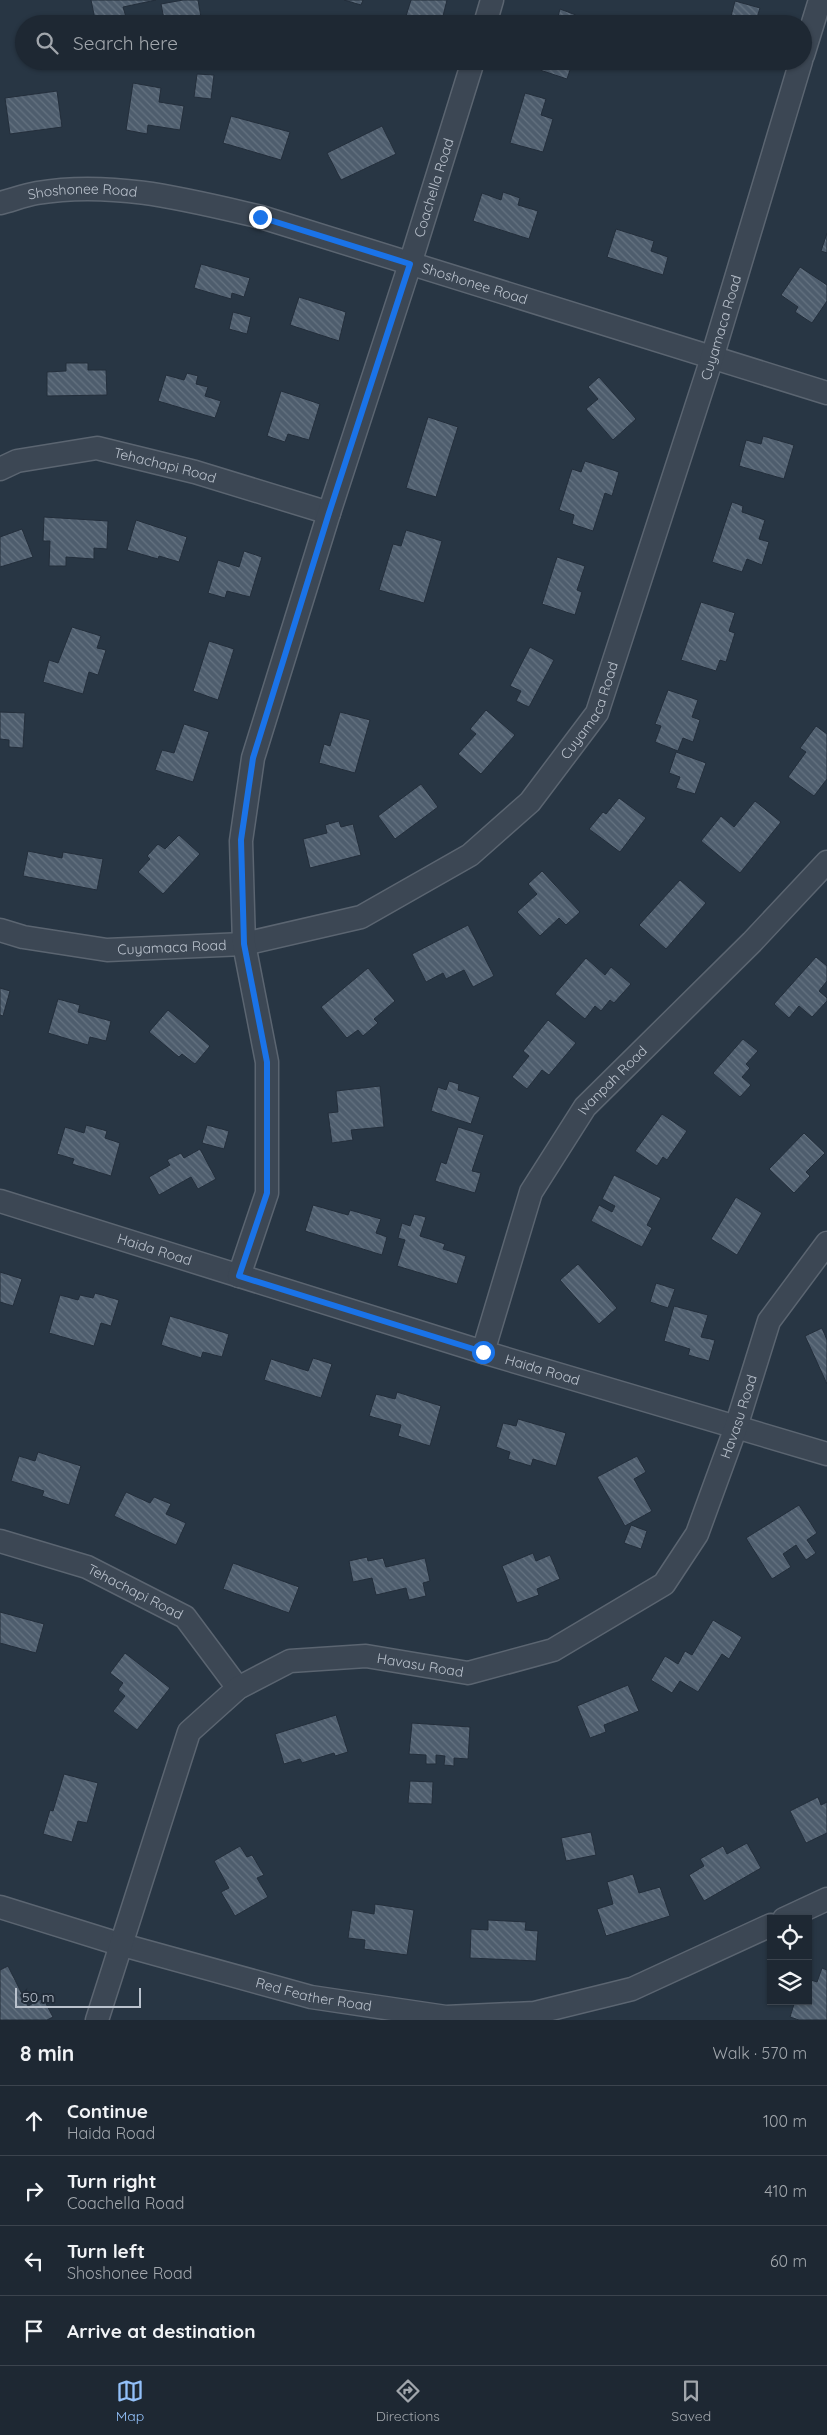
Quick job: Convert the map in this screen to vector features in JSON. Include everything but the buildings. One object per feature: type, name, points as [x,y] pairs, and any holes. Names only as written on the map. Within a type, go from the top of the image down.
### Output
[{"type":"street","points":[[488,15],[492,0]]},
{"type":"street","points":[[812,26],[820,0]]},
{"type":"street","name":"Coachella Road","points":[[239,1276],[267,1193],[267,1062],[244,944],[241,840],[253,758],[470,70]]},
{"type":"street","name":"Cuyamaca Road","points":[[0,930],[23,937],[107,950],[244,944],[362,917],[470,855],[530,802],[596,713],[712,358],[799,70]]},
{"type":"street","name":"Shoshonee Road","points":[[0,203],[37,193],[117,189],[188,200],[260,217],[827,393]]},
{"type":"street","name":"Tehachapi Road","points":[[0,469],[17,461],[97,448],[195,472],[329,513]]},
{"type":"street","name":"Ivanpah Road","points":[[483,1352],[532,1192],[584,1107],[752,942],[827,862]]},
{"type":"street","name":"Haida Road","points":[[0,1201],[483,1352],[827,1454]]},
{"type":"street","name":"Havasu Road","points":[[96,2020],[189,1732],[238,1688],[290,1661],[366,1656],[468,1674],[553,1650],[664,1584],[697,1534],[736,1427],[768,1321],[827,1243]]},
{"type":"street","name":"Tehachapi Road","points":[[0,1541],[87,1567],[185,1617],[238,1688]]},
{"type":"street","points":[[793,1915],[827,1899]]},
{"type":"street","name":"Red Feather Road","points":[[0,1907],[119,1944],[311,1997],[446,2017],[535,2014],[632,1989],[767,1927]]},
{"type":"route","points":[[260,217],[410,264],[329,513],[253,758],[241,840],[244,944],[267,1062],[267,1193],[239,1276],[483,1352]]}]
